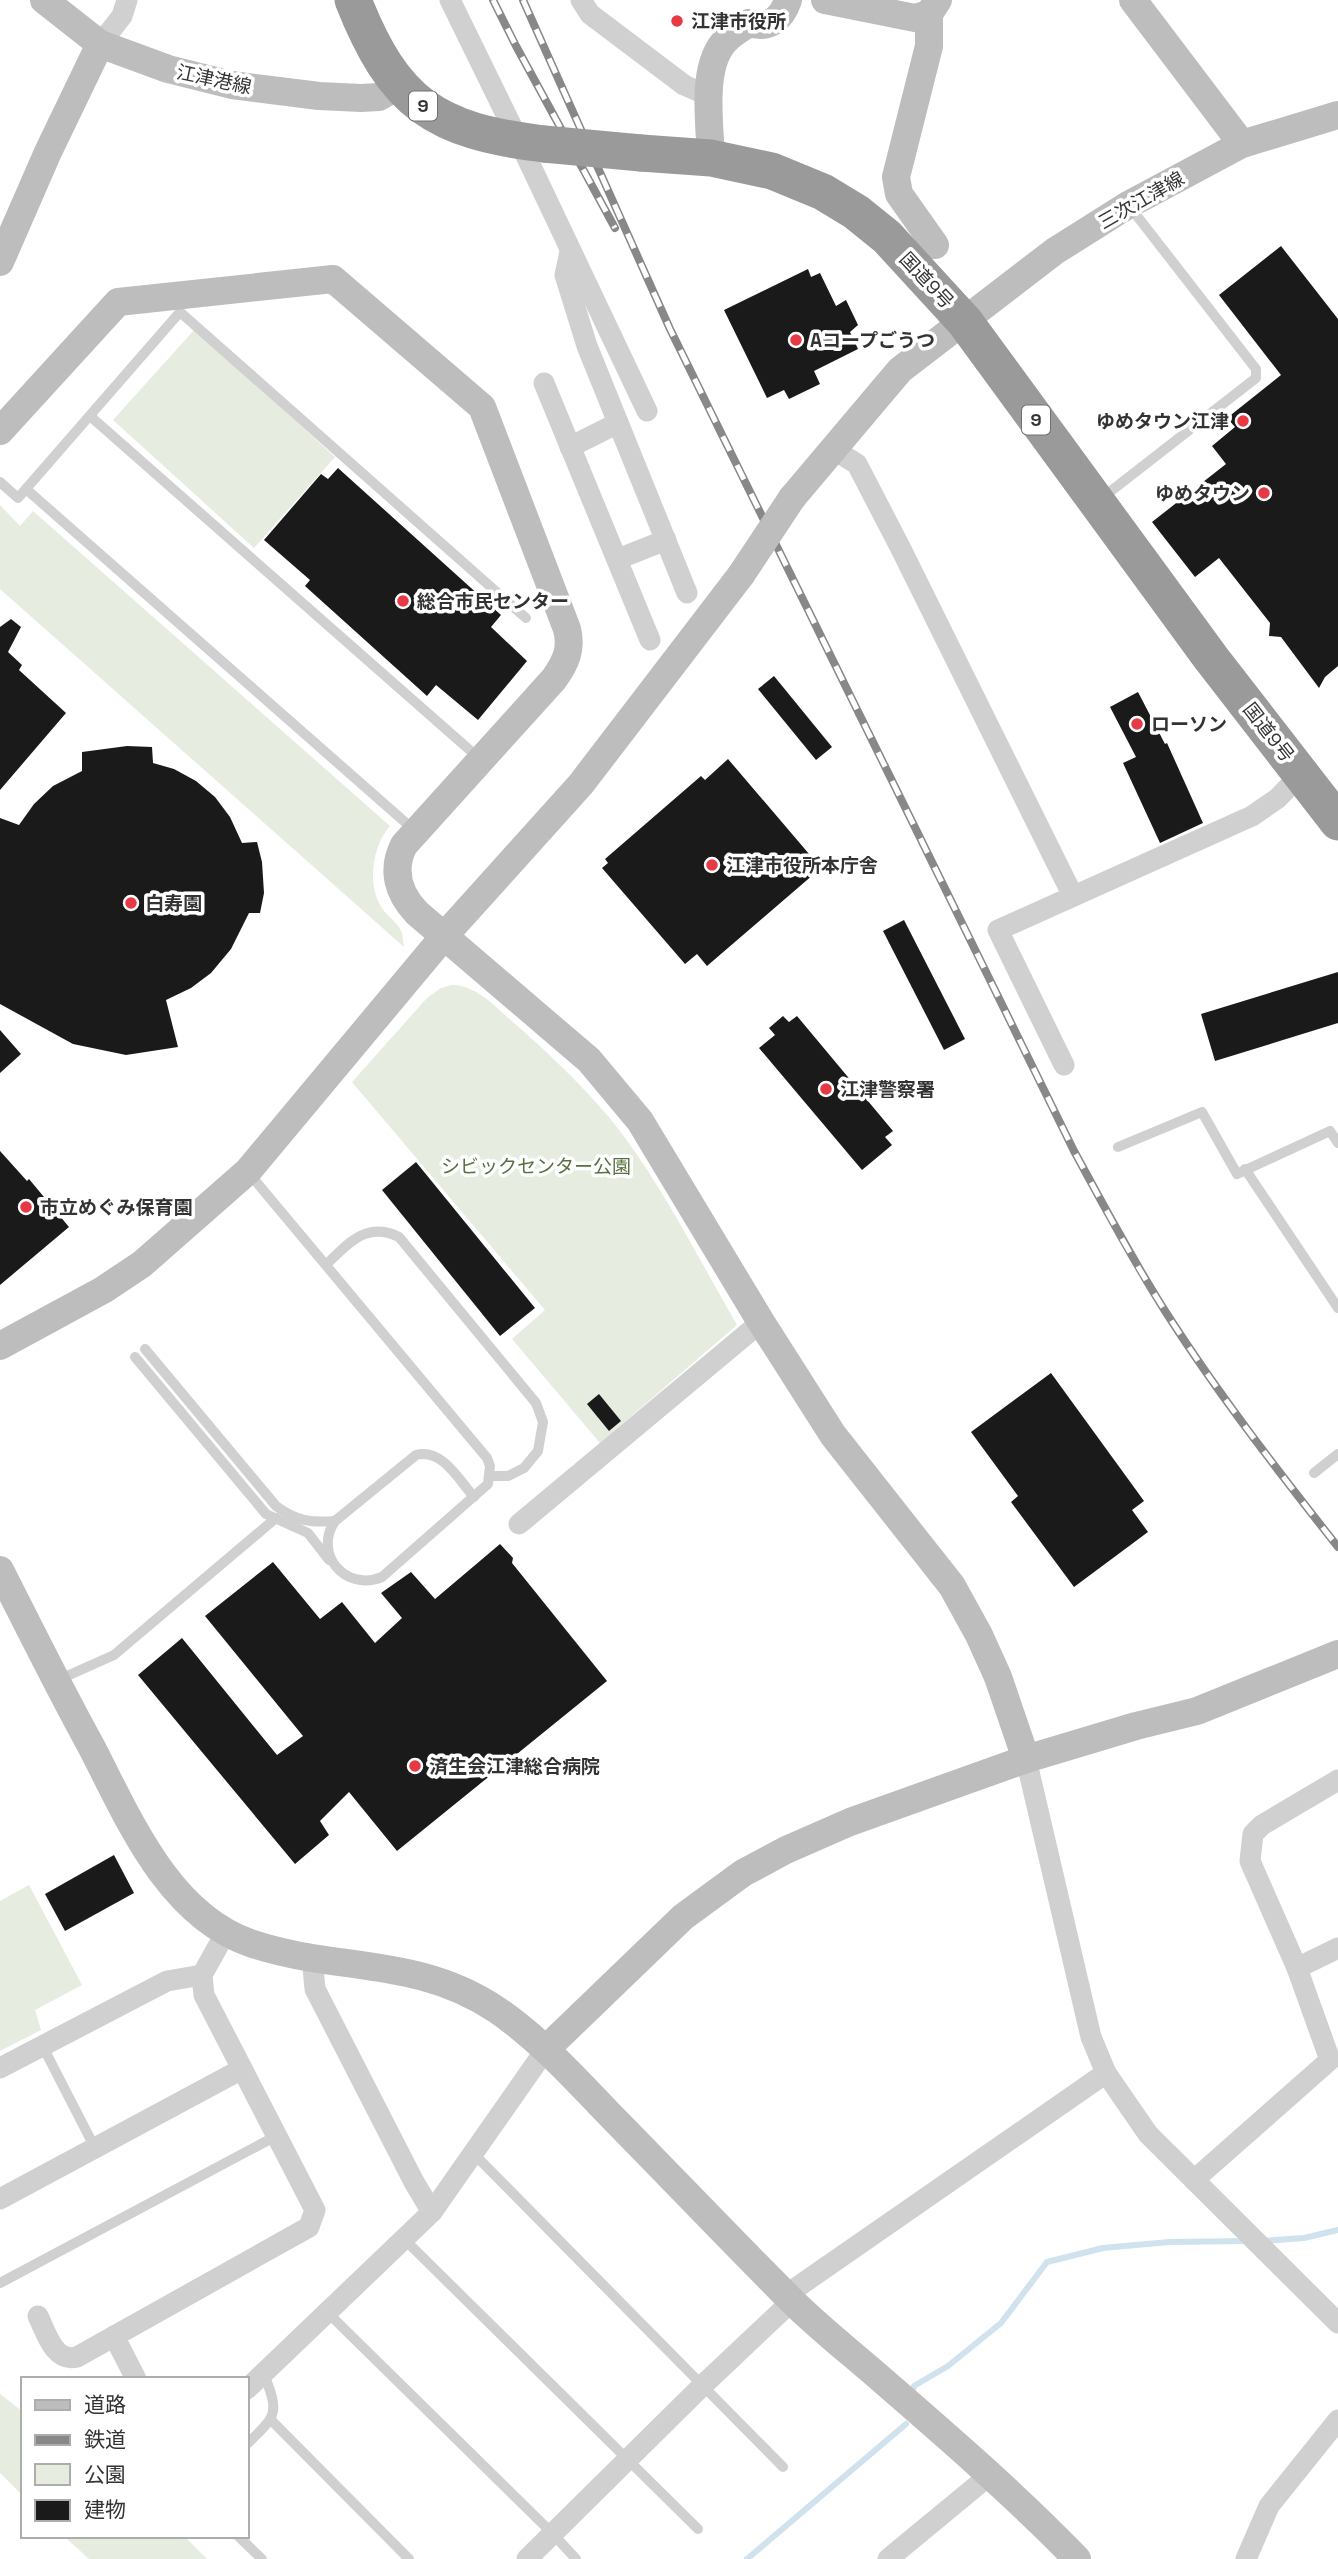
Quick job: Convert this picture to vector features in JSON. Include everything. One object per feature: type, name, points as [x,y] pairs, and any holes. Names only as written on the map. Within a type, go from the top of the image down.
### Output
[{"type":"highway","name":"国道9号","points":[[353,0],[381,60],[398,85],[422,106],[457,125],[476,133],[532,143],[711,158],[772,171],[824,192],[856,212],[887,237],[965,322],[1211,658],[1338,822]]},
{"type":"street","name":"江津港線","points":[[44,0],[100,44],[168,69],[232,85],[360,98],[379,97],[398,85]]},
{"type":"street","points":[[0,262],[53,140],[100,44],[122,16],[127,0]]},
{"type":"street","points":[[450,0],[532,143],[570,252],[647,411]]},
{"type":"street","points":[[580,0],[590,14],[675,79],[709,96]]},
{"type":"street","points":[[825,0],[915,18],[933,7]]},
{"type":"street","points":[[1133,0],[1242,144]]},
{"type":"street","points":[[711,158],[709,96],[712,64],[746,12],[759,26],[769,24],[779,17],[792,1]]},
{"type":"street","points":[[933,7],[929,46],[896,177],[899,194],[935,245]]},
{"type":"street","name":"三次江津線","points":[[0,1346],[103,1290],[142,1264],[248,1171],[445,935],[581,784],[741,575],[792,498],[900,370],[1055,251],[1128,205],[1242,144],[1338,115]]},
{"type":"street","points":[[570,252],[565,275],[587,345],[687,593]]},
{"type":"street","points":[[0,431],[118,302],[333,279],[482,407],[570,640],[565,664],[399,854],[396,869],[399,887],[410,906],[589,1060],[640,1121],[761,1322],[834,1435],[952,1586],[998,1677],[1026,1759],[1091,2037],[1106,2073],[1148,2134],[1338,2323]]},
{"type":"street","points":[[544,383],[649,640]]},
{"type":"street","points":[[570,447],[618,424]]},
{"type":"street","points":[[833,449],[857,464],[1073,896]]},
{"type":"street","points":[[618,559],[666,540]]},
{"type":"street","points":[[1064,1065],[998,930],[1252,816],[1278,798],[1301,774]]},
{"type":"street","points":[[519,1524],[761,1322]]},
{"type":"street","points":[[0,1570],[55,1681],[152,1857],[184,1899],[226,1932],[250,1943],[312,1957],[402,1970],[449,1985],[498,2011],[546,2049],[789,2298],[991,2474],[1077,2559]]},
{"type":"street","points":[[248,2388],[432,2212],[546,2049],[684,1917],[743,1874],[786,1850],[850,1822],[1026,1759],[1197,1711],[1338,1654]]},
{"type":"street","points":[[1194,2180],[1334,2065],[1297,1968],[1250,1861],[1253,1834],[1262,1825],[1338,1780]]},
{"type":"street","points":[[38,2316],[57,2353],[66,2358],[77,2357],[309,2227],[316,2210],[204,1995],[202,1975],[226,1932]]},
{"type":"street","points":[[1297,1968],[1338,1948]]},
{"type":"street","points":[[312,1957],[315,1989],[432,2212]]},
{"type":"street","points":[[0,2068],[167,1981],[202,1975]]},
{"type":"street","points":[[0,2199],[242,2069]]},
{"type":"street","points":[[527,2559],[789,2298],[1106,2073]]},
{"type":"street","points":[[114,2336],[135,2377]]},
{"type":"street","points":[[1246,2559],[1269,2506],[1338,2420]]},
{"type":"street","points":[[888,2559],[991,2474]]},
{"type":"lane","points":[[1097,502],[1256,378],[1257,374],[1256,369],[1128,205]]},
{"type":"lane","points":[[0,482],[18,498],[180,312],[526,618]]},
{"type":"lane","points":[[90,416],[481,760]]},
{"type":"lane","points":[[26,489],[416,832]]},
{"type":"lane","points":[[1118,1147],[1202,1112],[1237,1174],[1329,1131],[1338,1143]]},
{"type":"lane","points":[[1245,1169],[1338,1308]]},
{"type":"lane","points":[[135,1357],[266,1514],[309,1533],[339,1572],[353,1579],[374,1580],[382,1577],[488,1484],[491,1476],[486,1458],[248,1171]]},
{"type":"lane","points":[[326,1265],[346,1244],[361,1235],[385,1231],[399,1237],[536,1403],[544,1422],[538,1451],[524,1468],[508,1476],[491,1476]]},
{"type":"lane","points":[[145,1349],[276,1506],[294,1518],[309,1522],[335,1521]]},
{"type":"lane","points":[[333,1564],[329,1555],[328,1536],[335,1521],[410,1459],[423,1453],[436,1456],[474,1497]]},
{"type":"lane","points":[[1314,1473],[1338,1454]]},
{"type":"lane","points":[[55,1681],[114,1655],[276,1518]]},
{"type":"lane","points":[[42,2045],[95,2148]]},
{"type":"lane","points":[[0,2283],[276,2136]]},
{"type":"lane","points":[[473,2153],[782,2467]]},
{"type":"lane","points":[[404,2239],[698,2529]]},
{"type":"lane","points":[[327,2312],[576,2559]]},
{"type":"lane","points":[[248,2444],[271,2420],[274,2405],[263,2372]]},
{"type":"lane","points":[[271,2420],[409,2559]]},
{"type":"lane","points":[[240,2538],[262,2559]]},
{"type":"green space","points":[[195,329],[335,457],[254,548],[113,420]]},
{"type":"green space","points":[[0,505],[20,526],[33,511],[390,826],[376,853],[374,886],[380,905],[401,931],[404,947],[0,589]]},
{"type":"green space","name":"シビックセンター公園","points":[[452,985],[470,989],[492,1004],[586,1091],[608,1116],[661,1191],[737,1325],[600,1443],[512,1339],[545,1310],[352,1082],[427,998],[441,988]]},
{"type":"green space","points":[[29,1885],[82,1985],[35,2010],[41,2030],[0,2051],[0,1901]]},
{"type":"green space","points":[[0,2394],[21,2410],[21,2494],[0,2473]]},
{"type":"green space","points":[[66,2538],[186,2538],[207,2559],[89,2559]]},
{"type":"building","name":"ゆめタウン","points":[[1281,246],[1338,319],[1338,666],[1325,677],[1319,688],[1281,637],[1269,636],[1270,623],[1219,558],[1195,577],[1152,522],[1226,464],[1212,446],[1235,427],[1227,418],[1281,375],[1219,295]]},
{"type":"building","name":"Aコープごうつ","points":[[808,269],[811,277],[820,273],[836,306],[846,300],[858,325],[850,332],[858,349],[814,371],[820,384],[789,399],[784,390],[767,398],[724,310]]},
{"type":"building","name":"総合市民センター","points":[[338,468],[501,615],[491,627],[527,661],[478,720],[436,685],[427,696],[305,586],[310,580],[264,540],[321,474],[328,479]]},
{"type":"building","points":[[11,619],[21,627],[8,652],[22,665],[19,670],[66,713],[0,790],[0,627]]},
{"type":"building","points":[[774,676],[832,747],[816,760],[758,689]]},
{"type":"building","points":[[1138,692],[1165,744],[1167,743],[1203,823],[1160,843],[1123,763],[1136,757],[1110,707]]},
{"type":"building","name":"白寿園","points":[[127,746],[152,747],[153,763],[174,769],[196,781],[215,797],[230,817],[242,843],[257,842],[262,862],[264,893],[260,913],[249,913],[231,949],[211,973],[191,988],[166,1000],[178,1047],[126,1055],[73,1044],[0,1004],[0,818],[19,825],[34,804],[53,786],[82,771],[82,752]]},
{"type":"building","name":"江津市役所本庁舎","points":[[728,759],[821,868],[707,966],[697,954],[685,964],[602,868],[608,863],[605,859],[701,776],[705,780]]},
{"type":"building","points":[[904,920],[965,1039],[944,1050],[883,931]]},
{"type":"building","points":[[1338,972],[1338,1023],[1215,1061],[1201,1014]]},
{"type":"building","name":"江津警察署","points":[[783,1016],[789,1022],[797,1016],[893,1131],[885,1137],[892,1145],[862,1170],[759,1048],[775,1035],[769,1028]]},
{"type":"building","points":[[0,1030],[21,1054],[0,1073]]},
{"type":"building","name":"市立めぐみ保育園","points":[[0,1151],[27,1181],[29,1179],[69,1227],[0,1285]]},
{"type":"building","points":[[416,1162],[535,1308],[500,1336],[382,1190]]},
{"type":"building","points":[[1051,1373],[1144,1501],[1132,1510],[1148,1532],[1074,1587],[1011,1502],[1018,1496],[971,1432]]},
{"type":"building","points":[[599,1394],[621,1421],[609,1431],[587,1404]]},
{"type":"building","name":"済生会江津総合病院","points":[[500,1544],[513,1558],[512,1563],[607,1681],[397,1851],[349,1792],[320,1821],[329,1835],[295,1864],[138,1675],[182,1638],[277,1755],[303,1736],[205,1616],[273,1562],[320,1619],[342,1602],[375,1643],[402,1618],[381,1593],[411,1572],[435,1599]]},
{"type":"building","points":[[114,1855],[134,1893],[65,1931],[45,1894]]},
{"type":"waterway","points":[[1261,2241],[1304,2238],[1338,2230]]},
{"type":"waterway","points":[[913,2390],[914,2386],[948,2366],[1001,2323],[1047,2262],[1103,2248],[1169,2242],[1247,2241]]},
{"type":"waterway","points":[[747,2559],[906,2424]]},
{"type":"railway","points":[[493,0],[615,228]]},
{"type":"railway","points":[[523,0],[670,329],[1074,1151],[1167,1314],[1207,1374],[1338,1547]]},
{"type":"place","name":"江津市役所","points":[[677,21]]},
{"type":"place","name":"Aコープごうつ","points":[[796,340]]},
{"type":"place","name":"ゆめタウン江津","points":[[1243,421]]},
{"type":"place","name":"ゆめタウン","points":[[1264,493]]},
{"type":"place","name":"総合市民センター","points":[[403,601]]},
{"type":"place","name":"ローソン","points":[[1137,724]]},
{"type":"place","name":"江津市役所本庁舎","points":[[712,865]]},
{"type":"place","name":"白寿園","points":[[131,903]]},
{"type":"place","name":"江津警察署","points":[[826,1089]]},
{"type":"place","name":"市立めぐみ保育園","points":[[26,1207]]},
{"type":"place","name":"済生会江津総合病院","points":[[415,1766]]}]
